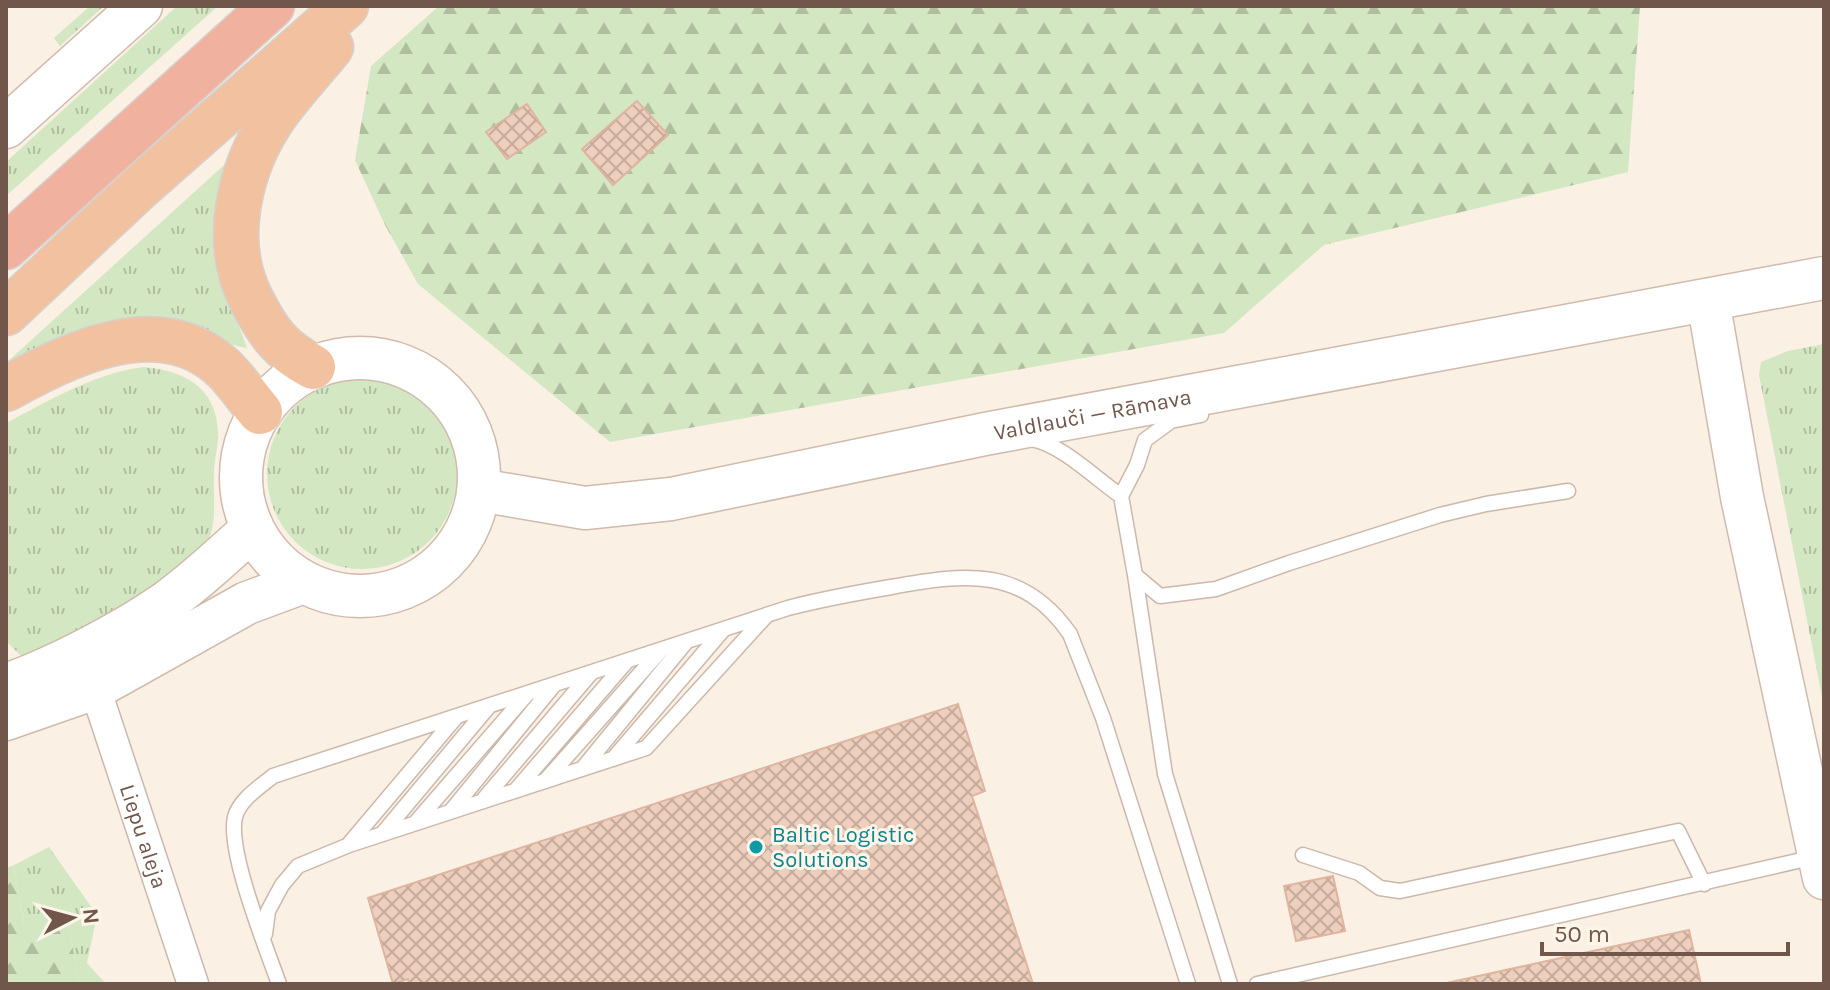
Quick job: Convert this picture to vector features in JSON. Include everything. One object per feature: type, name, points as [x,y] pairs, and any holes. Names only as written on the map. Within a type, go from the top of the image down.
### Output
[{"type":"highway","points":[[6,247],[272,6]]},
{"type":"highway","points":[[6,313],[138,189],[346,6]]},
{"type":"highway","points":[[313,367],[291,355],[275,340],[245,287],[235,251],[237,212],[258,145],[276,114],[362,6]]},
{"type":"highway","points":[[6,389],[95,348],[133,340],[176,340],[220,365],[260,412]]},
{"type":"main road","points":[[6,127],[141,6]]},
{"type":"main road","name":"Valdlauči — Rāmava","points":[[479,490],[585,508],[671,499],[985,434],[1276,386],[1824,278]]},
{"type":"main road","points":[[1708,300],[1742,497],[1822,867]]},
{"type":"main road","points":[[345,358],[378,359],[424,374],[464,418],[477,453],[479,490],[470,525],[451,556],[423,579],[390,593],[354,597],[301,583],[269,552],[252,529],[245,509],[240,476],[246,443],[260,412],[283,386],[313,367],[345,358]]},
{"type":"main road","points":[[6,685],[82,651],[165,603],[204,573],[252,529]]},
{"type":"main road","points":[[6,719],[95,688],[247,603],[301,583]]},
{"type":"street","name":"Liepu aleja","points":[[95,688],[193,984]]},
{"type":"lane","points":[[1213,412],[1171,421],[1145,440],[1137,465],[1121,496],[1165,774],[1230,984]]},
{"type":"lane","points":[[985,434],[1040,441],[1064,453],[1121,496]]},
{"type":"lane","points":[[1135,575],[1160,596],[1216,589],[1440,515],[1568,491]]},
{"type":"lane","points":[[279,984],[235,848],[236,816],[246,799],[273,776],[766,615],[834,597],[968,576],[1005,583],[1030,595],[1047,608],[1070,634],[1103,718],[1188,984]]},
{"type":"lane","points":[[264,939],[268,911],[282,885],[298,866],[349,845],[646,748],[766,615]]},
{"type":"lane","points":[[613,759],[724,629]]},
{"type":"lane","points":[[582,769],[686,641]]},
{"type":"lane","points":[[545,781],[662,649]]},
{"type":"lane","points":[[515,791],[627,661]]},
{"type":"lane","points":[[481,802],[592,672]]},
{"type":"lane","points":[[451,812],[554,684]]},
{"type":"lane","points":[[414,824],[528,693]]},
{"type":"lane","points":[[382,834],[491,705]]},
{"type":"lane","points":[[349,845],[457,716]]},
{"type":"lane","points":[[1303,855],[1359,873],[1380,888],[1400,891],[1678,831],[1704,884]]},
{"type":"lane","points":[[1257,984],[1704,884],[1822,867]]},
{"type":"green space","points":[[90,6],[104,6],[60,46],[54,38]]},
{"type":"green space","points":[[177,6],[218,6],[6,196],[6,162]]},
{"type":"green space","points":[[439,6],[1640,6],[1628,172],[1324,245],[1224,333],[610,442],[418,284],[385,225],[355,160],[371,66]]},
{"type":"green space","points":[[228,165],[229,299],[247,348],[194,330],[6,377],[6,363],[223,166]]},
{"type":"green space","points":[[1824,344],[1824,707],[1759,375],[1761,362],[1788,351]]},
{"type":"green space","points":[[143,367],[183,377],[194,383],[211,402],[218,436],[211,533],[202,551],[147,594],[24,659],[6,641],[6,423],[89,382]]},
{"type":"green space","points":[[362,379],[398,386],[429,407],[450,438],[457,474],[450,510],[429,541],[398,562],[362,569],[326,562],[295,541],[274,510],[267,474],[274,438],[295,407],[326,386]]},
{"type":"green space","points":[[49,847],[97,915],[87,963],[106,984],[79,984],[69,925],[24,925],[14,865]]},
{"type":"green space","points":[[14,865],[24,925],[69,925],[79,984],[6,984],[6,868]]},
{"type":"building","points":[[637,101],[668,135],[613,185],[582,149]]},
{"type":"building","points":[[527,104],[546,132],[507,159],[486,132]]},
{"type":"building","name":"Baltic Logistic Solutions","points":[[958,704],[985,791],[972,796],[1033,984],[409,984],[408,979],[393,984],[368,898]]},
{"type":"building","points":[[1333,876],[1345,931],[1296,941],[1284,886]]},
{"type":"building","points":[[1689,930],[1701,984],[1442,984]]},
{"type":"place","name":"Baltic Logistic Solutions","points":[[756,847]]}]
